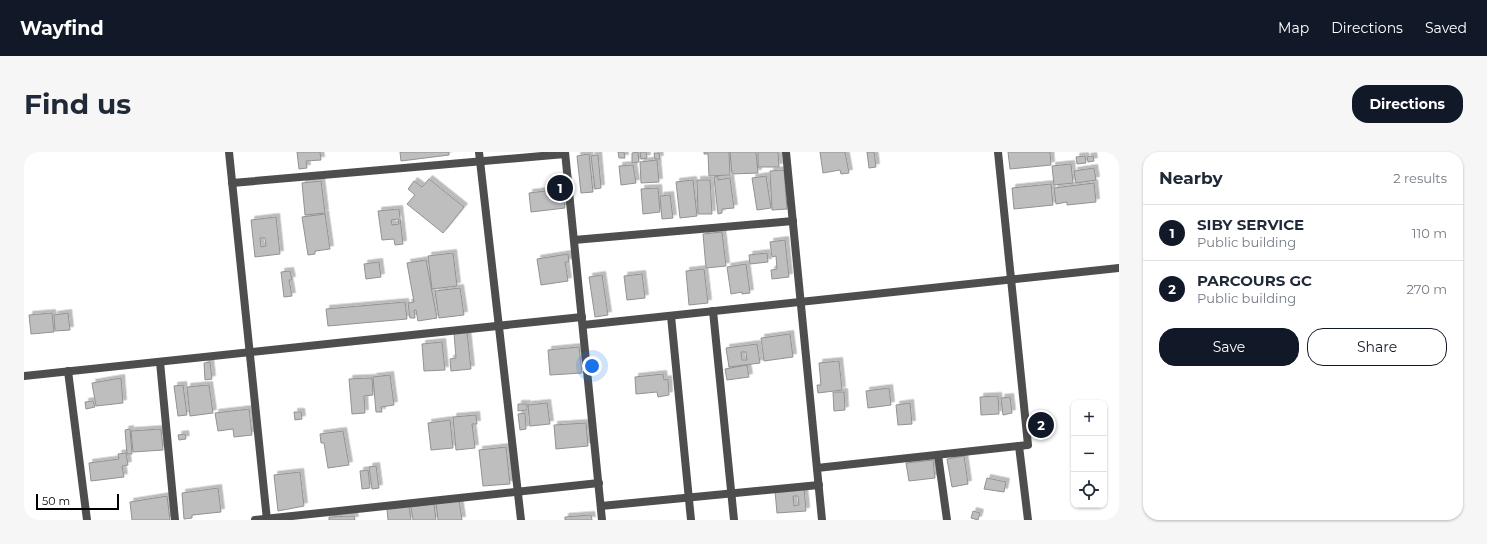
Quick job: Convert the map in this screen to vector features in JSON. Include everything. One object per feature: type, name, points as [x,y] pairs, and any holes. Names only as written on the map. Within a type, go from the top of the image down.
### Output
[{"type":"street","points":[[229,152],[267,519]]},
{"type":"street","points":[[479,152],[521,520]]},
{"type":"street","points":[[786,152],[822,520]]},
{"type":"street","points":[[817,468],[1028,445],[998,152]]},
{"type":"street","points":[[232,183],[565,153],[602,520]]},
{"type":"street","points":[[574,240],[793,221]]},
{"type":"street","points":[[24,376],[499,326],[671,316],[1119,268]]},
{"type":"street","points":[[713,311],[734,520]]},
{"type":"street","points":[[671,316],[691,520]]},
{"type":"street","points":[[160,362],[175,520]]},
{"type":"street","points":[[68,371],[87,520]]},
{"type":"street","points":[[1019,446],[1028,520]]},
{"type":"street","points":[[938,455],[947,520]]},
{"type":"street","points":[[256,520],[599,483]]},
{"type":"street","points":[[601,506],[819,485]]},
{"type":"building","points":[[297,152],[320,152],[321,160],[306,161],[307,168],[299,169]]},
{"type":"building","points":[[400,152],[449,152],[449,155],[401,161]]},
{"type":"building","points":[[618,152],[624,152],[625,158],[619,158]]},
{"type":"building","points":[[638,152],[639,162],[632,163],[632,153]]},
{"type":"building","points":[[640,152],[646,152],[647,158],[641,159]]},
{"type":"building","points":[[704,152],[729,152],[730,175],[709,176],[708,154],[704,154]]},
{"type":"building","points":[[730,152],[756,152],[758,173],[732,174]]},
{"type":"building","points":[[758,152],[778,152],[779,167],[758,167]]},
{"type":"building","points":[[820,152],[845,152],[849,173],[841,174],[840,170],[823,173]]},
{"type":"building","points":[[867,152],[874,152],[876,167],[869,168]]},
{"type":"building","points":[[1008,152],[1050,152],[1051,165],[1010,169]]},
{"type":"building","points":[[654,153],[659,153],[660,159],[655,159]]},
{"type":"building","points":[[589,154],[593,192],[581,193],[577,156]]},
{"type":"building","points":[[598,155],[601,188],[595,189],[591,156]]},
{"type":"building","points":[[1085,156],[1086,163],[1077,164],[1076,157]]},
{"type":"building","points":[[1093,156],[1094,161],[1088,162],[1087,157]]},
{"type":"building","points":[[657,160],[659,182],[641,183],[640,162]]},
{"type":"building","points":[[1071,164],[1073,183],[1054,185],[1052,166]]},
{"type":"building","points":[[633,165],[636,183],[621,185],[619,166]]},
{"type":"building","points":[[1094,168],[1096,180],[1076,183],[1074,171]]},
{"type":"building","points":[[784,170],[787,209],[772,210],[770,171]]},
{"type":"building","points":[[718,176],[718,180],[730,178],[734,208],[722,209],[722,213],[718,214],[714,177]]},
{"type":"building","points":[[766,176],[771,208],[757,210],[752,178]]},
{"type":"building","points":[[429,179],[464,207],[443,233],[407,204],[415,195],[408,189],[414,181],[422,187]]},
{"type":"building","points":[[693,180],[697,216],[680,218],[676,182]]},
{"type":"building","points":[[697,180],[710,180],[712,214],[698,214]]},
{"type":"building","points":[[321,181],[325,213],[305,215],[302,183]]},
{"type":"building","points":[[1094,183],[1096,202],[1067,205],[1067,202],[1056,204],[1054,188]]},
{"type":"building","points":[[1051,184],[1053,205],[1014,209],[1012,188]]},
{"type":"building","points":[[658,188],[660,212],[643,214],[641,189]]},
{"type":"building","points":[[562,189],[565,208],[531,212],[529,193]]},
{"type":"building","points":[[670,195],[673,218],[662,219],[660,196]]},
{"type":"building","points":[[399,209],[403,244],[395,245],[394,239],[382,240],[378,211]],"holes":[[[398,219],[399,224],[392,225],[391,220]]]},
{"type":"building","points":[[325,214],[330,249],[315,251],[315,254],[308,255],[302,217]]},
{"type":"building","points":[[276,217],[280,254],[255,257],[251,220]],"holes":[[[260,238],[265,238],[266,246],[261,247]]]},
{"type":"building","points":[[722,232],[726,266],[706,268],[703,234]]},
{"type":"building","points":[[785,240],[789,277],[772,279],[771,270],[777,269],[776,256],[772,257],[770,242]]},
{"type":"building","points":[[453,253],[457,286],[432,289],[428,256]]},
{"type":"building","points":[[767,253],[768,262],[750,264],[749,255]]},
{"type":"building","points":[[568,254],[569,262],[565,262],[568,281],[541,285],[537,259]]},
{"type":"building","points":[[426,260],[437,318],[418,321],[416,310],[414,310],[415,318],[410,318],[408,303],[414,302],[407,263]]},
{"type":"building","points":[[379,262],[381,277],[366,279],[364,264]]},
{"type":"building","points":[[746,264],[750,293],[742,294],[742,292],[731,294],[727,267]]},
{"type":"building","points":[[704,269],[708,303],[689,305],[686,271]]},
{"type":"building","points":[[290,271],[292,280],[289,280],[292,296],[284,297],[281,272]]},
{"type":"building","points":[[642,274],[645,298],[627,300],[624,276]]},
{"type":"building","points":[[602,275],[608,315],[595,317],[589,277]]},
{"type":"building","points":[[460,288],[464,315],[439,318],[435,291]]},
{"type":"building","points":[[405,302],[407,319],[328,326],[326,309]]},
{"type":"building","points":[[52,313],[54,332],[31,334],[29,315]]},
{"type":"building","points":[[68,313],[70,330],[55,331],[54,315]]},
{"type":"building","points":[[467,332],[471,369],[451,371],[450,359],[456,358],[454,333]]},
{"type":"building","points":[[790,334],[793,357],[764,361],[761,338]]},
{"type":"building","points":[[442,342],[445,370],[424,371],[422,344]]},
{"type":"building","points":[[757,344],[760,363],[729,367],[726,348]],"holes":[[[741,352],[746,352],[747,360],[742,360]]]},
{"type":"building","points":[[579,347],[582,373],[550,375],[548,350]]},
{"type":"building","points":[[839,361],[842,390],[818,393],[817,385],[821,385],[819,363]]},
{"type":"building","points":[[210,362],[212,379],[205,380],[204,363]]},
{"type":"building","points":[[747,365],[749,377],[727,380],[725,369]]},
{"type":"building","points":[[663,374],[664,380],[668,379],[669,395],[658,397],[657,392],[636,394],[635,377]]},
{"type":"building","points":[[390,375],[394,405],[381,407],[382,412],[376,412],[373,377]]},
{"type":"building","points":[[121,378],[123,403],[96,406],[92,383]]},
{"type":"building","points":[[372,378],[373,395],[364,396],[365,413],[352,414],[349,379]]},
{"type":"building","points":[[183,385],[187,415],[178,416],[174,386]]},
{"type":"building","points":[[209,385],[213,413],[190,416],[187,387]]},
{"type":"building","points":[[889,388],[891,405],[868,408],[866,391]]},
{"type":"building","points":[[833,392],[844,392],[845,410],[834,411]]},
{"type":"building","points":[[998,396],[999,414],[981,415],[980,397]]},
{"type":"building","points":[[1010,397],[1012,413],[1003,415],[1001,398]]},
{"type":"building","points":[[93,401],[95,407],[86,409],[85,402]]},
{"type":"building","points":[[547,403],[550,424],[530,426],[528,405]]},
{"type":"building","points":[[910,403],[912,424],[898,425],[896,405]]},
{"type":"building","points":[[518,404],[527,404],[527,410],[518,411]]},
{"type":"building","points":[[249,409],[252,435],[234,437],[233,429],[218,431],[215,413]]},
{"type":"building","points":[[294,412],[301,412],[302,419],[295,420]]},
{"type":"building","points":[[525,413],[526,429],[520,430],[518,414]]},
{"type":"building","points":[[476,415],[477,424],[472,424],[475,448],[456,450],[453,417]]},
{"type":"building","points":[[450,420],[453,448],[431,450],[428,423]]},
{"type":"building","points":[[586,423],[588,446],[556,449],[554,425]]},
{"type":"building","points":[[130,429],[132,454],[127,454],[125,430]]},
{"type":"building","points":[[161,429],[163,450],[133,452],[131,431]]},
{"type":"building","points":[[343,431],[349,465],[328,468],[324,443],[321,443],[320,434]]},
{"type":"building","points":[[185,434],[186,439],[179,440],[178,435]]},
{"type":"building","points":[[506,447],[510,484],[483,486],[479,450]]},
{"type":"building","points":[[126,453],[128,465],[122,466],[124,477],[91,481],[89,463],[119,459],[118,454]]},
{"type":"building","points":[[964,456],[968,484],[952,487],[947,459]]},
{"type":"building","points":[[933,460],[935,478],[909,481],[906,463]]},
{"type":"building","points":[[376,466],[379,488],[372,489],[369,467]]},
{"type":"building","points":[[368,470],[370,488],[362,489],[360,471]]},
{"type":"building","points":[[300,472],[304,506],[278,511],[274,475]]},
{"type":"building","points":[[987,478],[1006,482],[1004,492],[984,489]]},
{"type":"building","points":[[218,488],[221,512],[192,515],[192,518],[184,519],[182,493]]},
{"type":"building","points":[[804,488],[806,511],[777,513],[775,491]],"holes":[[[793,496],[798,496],[799,505],[794,506]]]},
{"type":"building","points":[[167,496],[170,520],[132,520],[130,502]]},
{"type":"building","points":[[459,500],[462,520],[438,520],[436,503]]},
{"type":"building","points":[[434,504],[436,520],[413,520],[411,507]]},
{"type":"building","points":[[409,506],[411,520],[388,520],[387,509]]},
{"type":"building","points":[[973,511],[980,513],[978,520],[971,518]]},
{"type":"building","points":[[591,515],[592,520],[565,520],[565,517]]},
{"type":"building","points":[[354,516],[355,520],[329,520],[329,517]]},
{"type":"place","name":"SIBY SERVICE","points":[[560,188]]},
{"type":"place","name":"PARCOURS GC","points":[[1041,425]]}]
